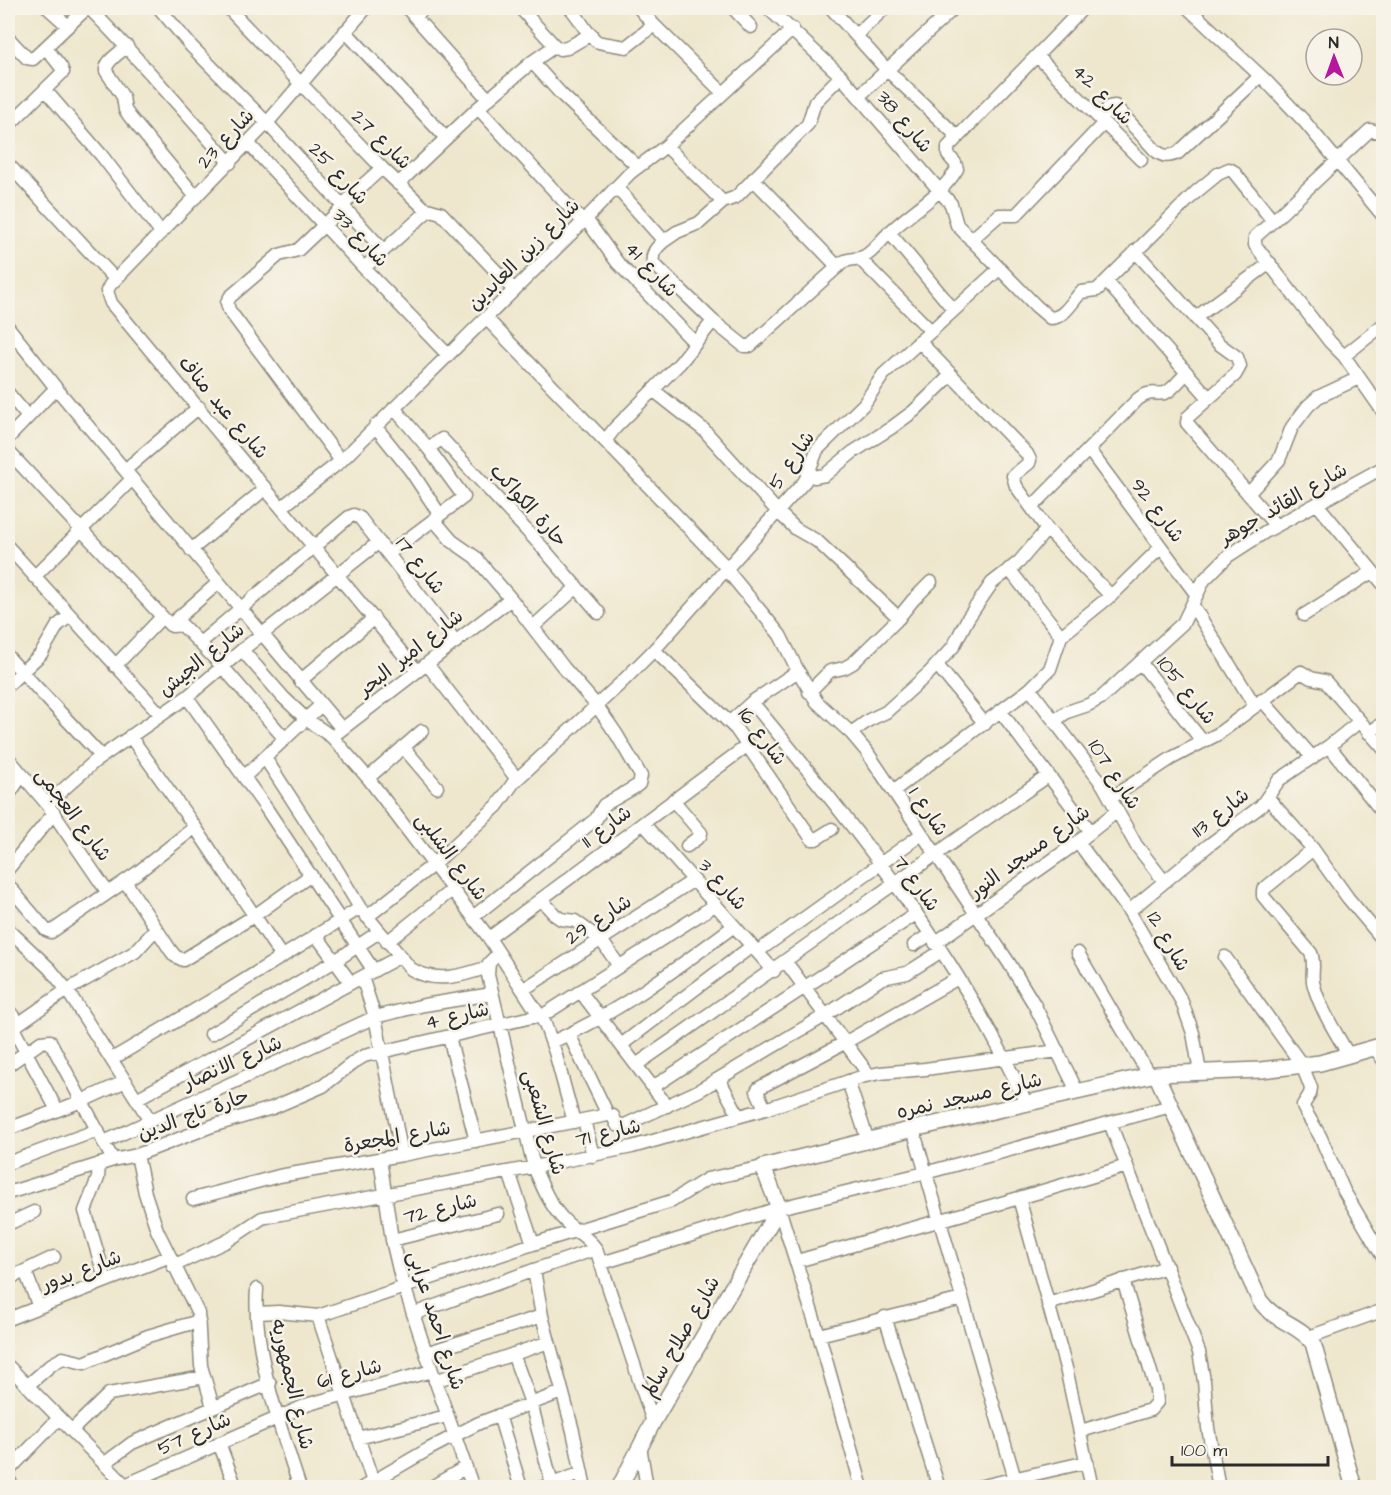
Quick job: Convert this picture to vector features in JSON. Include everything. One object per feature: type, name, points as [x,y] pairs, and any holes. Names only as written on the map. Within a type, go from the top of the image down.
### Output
[{"type":"street","points":[[48,8],[68,26]]},
{"type":"street","points":[[8,38],[30,59],[36,57],[88,8],[128,46],[156,81],[230,163]]},
{"type":"street","name":"شارع 25","points":[[159,8],[190,46],[267,123],[383,250]]},
{"type":"street","name":"شارع 23","points":[[107,291],[115,279],[267,123],[366,8]]},
{"type":"street","points":[[424,8],[411,12],[488,99]]},
{"type":"street","points":[[520,8],[560,49],[567,48],[591,34]]},
{"type":"street","points":[[570,8],[598,42],[626,46],[654,25]]},
{"type":"street","points":[[639,8],[723,93]]},
{"type":"street","points":[[733,8],[751,27]]},
{"type":"street","name":"شارع 38","points":[[768,8],[793,29],[859,96],[954,208],[957,225],[1036,306],[1053,318],[1063,314],[1081,292],[1094,291],[1106,281]]},
{"type":"street","points":[[831,8],[886,69],[958,137]]},
{"type":"street","points":[[856,35],[885,8]]},
{"type":"street","points":[[859,96],[954,8]]},
{"type":"street","points":[[841,76],[815,102],[808,124],[736,197],[723,202],[699,223],[677,232],[664,241],[652,258],[653,263],[713,321],[744,346],[750,346],[838,267],[849,259],[859,258],[869,253],[889,232],[938,190],[957,169],[946,151],[948,147],[1083,8]]},
{"type":"street","points":[[1188,8],[1260,75],[1339,160],[1383,217]]},
{"type":"street","name":"شارع 27","points":[[235,10],[301,84],[382,168],[421,206],[441,213],[514,290]]},
{"type":"street","name":"شارع زين العابدين","points":[[282,507],[341,460],[616,187],[666,146],[793,29]]},
{"type":"street","points":[[345,31],[446,138]]},
{"type":"street","points":[[128,46],[108,63],[106,72],[123,97],[124,110],[196,197]]},
{"type":"street","points":[[399,184],[488,99],[555,46]]},
{"type":"street","points":[[8,126],[63,70],[46,48]]},
{"type":"street","name":"شارع 42","points":[[1037,56],[1142,160]]},
{"type":"street","points":[[532,62],[561,94],[638,167]]},
{"type":"street","points":[[971,240],[999,215],[1017,215],[1102,121],[1109,108],[1115,106],[1155,150],[1169,157],[1178,153],[1260,75]]},
{"type":"street","points":[[45,90],[102,156],[161,233]]},
{"type":"street","name":"شارع 41","points":[[478,108],[584,221],[617,262],[694,342]]},
{"type":"street","points":[[1383,133],[1370,130],[1253,240],[1330,342],[1344,356],[1383,413]]},
{"type":"street","name":"شارع 33","points":[[248,143],[363,268],[448,355]]},
{"type":"street","points":[[666,146],[723,202]]},
{"type":"street","points":[[8,164],[115,279]]},
{"type":"street","points":[[341,460],[227,306],[230,297],[279,255],[285,252],[292,253],[324,226],[353,194],[382,168]]},
{"type":"street","points":[[1209,398],[1106,281],[1196,192],[1218,174],[1229,169],[1273,221]]},
{"type":"street","points":[[753,179],[838,267]]},
{"type":"street","points":[[616,187],[664,241]]},
{"type":"street","points":[[363,268],[429,210]]},
{"type":"street","points":[[889,232],[953,309]]},
{"type":"street","points":[[1135,251],[1219,344],[1237,357],[1240,364],[1235,375],[1188,417],[1187,423],[1276,526]]},
{"type":"street","points":[[859,258],[930,330]]},
{"type":"street","points":[[1195,318],[1270,263]]},
{"type":"street","name":"شارع 5","points":[[112,1059],[340,920],[364,912],[434,864],[497,806],[517,779],[654,650],[778,512],[808,474],[820,445],[864,404],[883,375],[999,268]]},
{"type":"street","name":"شارع عبد مناف","points":[[107,291],[111,303],[374,618],[422,668],[517,779]]},
{"type":"street","name":"شارع 1","points":[[486,318],[727,569],[780,635],[809,692],[851,733],[976,914],[1034,1004],[1077,1091]]},
{"type":"street","points":[[605,441],[680,363],[694,342],[713,321]]},
{"type":"street","points":[[1344,356],[1383,324]]},
{"type":"street","points":[[8,327],[56,388],[321,705],[337,733]]},
{"type":"street","points":[[919,341],[1029,457],[1029,463],[1012,478],[1047,529],[1111,596]]},
{"type":"street","points":[[1032,507],[1138,399],[1149,392],[1161,394],[1167,392],[1186,374]]},
{"type":"street","points":[[808,474],[814,477],[825,475],[914,411],[951,375]]},
{"type":"street","points":[[1248,494],[1280,460],[1292,427],[1308,406],[1318,397],[1359,378]]},
{"type":"street","points":[[9,432],[28,417],[56,388]]},
{"type":"street","points":[[653,390],[704,430],[778,512],[796,529],[816,541],[899,618]]},
{"type":"street","points":[[8,393],[28,417]]},
{"type":"street","points":[[34,577],[81,530],[129,474],[199,407]]},
{"type":"street","points":[[388,554],[464,497],[428,448],[394,408]]},
{"type":"street","points":[[375,426],[411,471],[452,541],[475,557],[597,706],[641,777],[639,784],[604,805],[596,819],[473,917]]},
{"type":"street","name":"حارة الكواكب","points":[[428,448],[442,439],[599,613]]},
{"type":"street","points":[[8,450],[166,621],[182,625],[200,643],[285,739]]},
{"type":"street","name":"شارع 92","points":[[1089,450],[1161,547],[1259,703],[1312,758]]},
{"type":"street","name":"شارع القائد جوهر","points":[[1054,722],[1066,712],[1101,698],[1183,623],[1204,580],[1228,556],[1276,526],[1383,467]]},
{"type":"street","points":[[191,550],[266,488]]},
{"type":"street","points":[[1304,615],[1379,577],[1317,504]]},
{"type":"street","name":"شارع 17","points":[[315,546],[349,517],[354,515],[360,518],[456,642]]},
{"type":"street","points":[[851,733],[869,720],[886,712],[937,665],[953,647],[968,618],[992,583],[1019,562],[1047,529]]},
{"type":"street","name":"شارع الجيش","points":[[8,869],[50,809],[101,756],[187,697],[222,666],[379,542]]},
{"type":"street","points":[[200,643],[315,546]]},
{"type":"street","points":[[8,547],[161,715]]},
{"type":"street","points":[[893,791],[1030,689],[1050,669],[1061,636],[1111,596],[1161,547]]},
{"type":"street","points":[[1009,569],[1061,636]]},
{"type":"street","points":[[809,692],[830,671],[853,663],[899,618],[931,582]]},
{"type":"street","points":[[115,666],[166,621],[218,583]]},
{"type":"street","points":[[533,627],[577,587]]},
{"type":"street","name":"شارع امير البحر","points":[[337,733],[511,599]]},
{"type":"street","points":[[8,685],[41,654],[58,625],[70,616]]},
{"type":"street","points":[[300,681],[374,618]]},
{"type":"street","name":"شارع الشلبى","points":[[242,650],[283,697],[306,719],[337,733],[368,778],[489,938],[540,1016],[552,1042],[593,1156]]},
{"type":"street","name":"شارع 16","points":[[654,650],[730,722],[812,839],[832,829]]},
{"type":"street","points":[[8,657],[101,756]]},
{"type":"street","name":"شارع 105","points":[[1140,663],[1203,742]]},
{"type":"street","points":[[937,665],[985,724]]},
{"type":"street","points":[[730,722],[753,702],[798,670]]},
{"type":"street","name":"شارع مسجد النور","points":[[1111,798],[1172,758],[1231,725],[1301,672],[1311,678],[1325,681],[1360,721]]},
{"type":"street","name":"شارع 107","points":[[1030,689],[1111,798],[1136,845],[1164,881]]},
{"type":"street","points":[[187,697],[244,777],[374,971]]},
{"type":"street","name":"شارع 7","points":[[753,702],[916,914],[958,978],[1005,1057],[1026,1103]]},
{"type":"street","points":[[244,777],[321,705]]},
{"type":"street","points":[[1001,712],[1091,832]]},
{"type":"street","points":[[1360,721],[1383,749]]},
{"type":"street","name":"شارع 113","points":[[1129,910],[1261,806],[1279,780],[1329,746],[1360,721]]},
{"type":"street","points":[[1370,733],[1383,722]]},
{"type":"street","points":[[368,778],[422,731]]},
{"type":"street","points":[[130,736],[195,827],[282,957]]},
{"type":"street","name":"شارع 11","points":[[489,938],[748,745]]},
{"type":"street","points":[[1329,746],[1383,814]]},
{"type":"street","points":[[403,747],[437,787]]},
{"type":"street","name":"شارع العجمى","points":[[8,758],[50,809],[108,893]]},
{"type":"street","points":[[265,758],[364,912],[411,969],[430,977],[453,977],[488,967],[491,959],[499,953]]},
{"type":"street","points":[[8,796],[22,775]]},
{"type":"street","points":[[636,1065],[786,962],[894,883],[1048,776]]},
{"type":"street","points":[[1268,798],[1312,849],[1383,941]]},
{"type":"street","points":[[673,800],[701,832],[700,836],[687,846]]},
{"type":"street","name":"شارع مسجد النور","points":[[935,943],[1078,842],[1117,811]]},
{"type":"street","name":"شارع 3","points":[[643,823],[774,970]]},
{"type":"street","points":[[8,885],[48,932],[55,930],[125,881],[195,827]]},
{"type":"street","points":[[621,1045],[754,949],[922,834]]},
{"type":"street","name":"شارع 12","points":[[1078,842],[1129,910],[1182,1002],[1193,1033],[1200,1072]]},
{"type":"street","points":[[1312,849],[1263,890],[1263,896],[1311,953],[1314,964],[1312,976],[1315,990],[1349,1056]]},
{"type":"street","points":[[125,881],[175,956],[183,960],[254,916],[310,875]]},
{"type":"street","name":"شارع 29","points":[[524,989],[694,880]]},
{"type":"street","points":[[211,1034],[357,947],[383,937],[453,889]]},
{"type":"street","points":[[541,899],[555,915],[561,919],[575,921],[601,940],[620,966]]},
{"type":"street","name":"شارع 4","points":[[382,1051],[540,1016],[715,905]]},
{"type":"street","points":[[653,1087],[916,914]]},
{"type":"street","points":[[552,1042],[600,1018],[663,978],[734,926]]},
{"type":"street","points":[[8,928],[50,969],[67,990],[150,1120]]},
{"type":"street","points":[[13,1027],[67,990],[135,952],[156,929]]},
{"type":"street","points":[[316,935],[335,961],[356,980],[375,1017],[402,1155]]},
{"type":"street","points":[[914,945],[935,943]]},
{"type":"street","points":[[569,1034],[608,1115],[613,1116],[617,1125],[622,1125],[667,1106],[719,1079],[882,978],[908,973],[935,943]]},
{"type":"street","points":[[1078,953],[1171,1106],[1260,1301],[1273,1316],[1309,1337],[1316,1350],[1354,1488]]},
{"type":"street","points":[[138,1098],[399,957]]},
{"type":"street","points":[[1225,957],[1302,1065],[1311,1088],[1303,1105],[1304,1109],[1320,1136],[1344,1191],[1380,1244],[1383,1259]]},
{"type":"street","points":[[786,962],[826,1014],[868,1075]]},
{"type":"street","name":"شارع الشعبى","points":[[488,967],[499,1025],[534,1167],[555,1209],[576,1231],[588,1239],[596,1250],[654,1422]]},
{"type":"street","points":[[765,1109],[757,1090],[958,978]]},
{"type":"street","points":[[580,991],[667,1106]]},
{"type":"street","name":"شارع الانصار","points":[[8,1163],[150,1120],[375,1017],[424,1005],[492,994]]},
{"type":"street","points":[[8,1010],[13,1027],[57,1110]]},
{"type":"street","points":[[449,1037],[476,1142]]},
{"type":"street","points":[[8,1065],[41,1042],[50,1041],[113,1160]]},
{"type":"street","name":"حارة تاج الدين","points":[[8,1193],[99,1164],[137,1155],[212,1126],[272,1108],[331,1081],[354,1062],[382,1051]]},
{"type":"street","name":"شارع 71","points":[[171,1261],[227,1241],[262,1218],[593,1156],[649,1143],[765,1109],[868,1075],[1058,1051]]},
{"type":"street","name":"شارع مسجد نمره","points":[[318,1316],[533,1244],[672,1201],[707,1179],[1153,1075],[1261,1070],[1381,1051]]},
{"type":"street","points":[[719,1079],[740,1116]]},
{"type":"street","points":[[8,1129],[82,1101],[126,1081]]},
{"type":"street","points":[[848,1081],[868,1141]]},
{"type":"street","points":[[602,1263],[779,1208],[925,1173],[1171,1106]]},
{"type":"street","name":"شارع المجعرة","points":[[193,1199],[279,1176],[476,1142],[608,1115]]},
{"type":"street","points":[[1110,1123],[1167,1267],[1202,1366],[1208,1428],[1218,1488]]},
{"type":"street","points":[[913,1130],[1015,1479]]},
{"type":"street","points":[[137,1155],[148,1205],[171,1261],[195,1306],[199,1321],[200,1353],[204,1377],[213,1407]]},
{"type":"street","name":"شارع احمد عرابى","points":[[380,1159],[392,1240],[404,1287],[473,1488]]},
{"type":"street","points":[[99,1164],[98,1178],[85,1210],[106,1281]]},
{"type":"street","points":[[797,1261],[1128,1166]]},
{"type":"street","points":[[764,1167],[797,1261],[862,1488]]},
{"type":"street","points":[[509,1172],[533,1244]]},
{"type":"street","points":[[1019,1198],[1081,1431],[1092,1488]]},
{"type":"street","name":"شارع صلاح سالم","points":[[619,1488],[640,1446],[779,1208]]},
{"type":"street","points":[[8,1224],[34,1212]]},
{"type":"street","name":"شارع 72","points":[[392,1240],[498,1214]]},
{"type":"street","points":[[413,1314],[534,1269],[596,1250]]},
{"type":"street","points":[[8,1278],[54,1257]]},
{"type":"street","name":"شارع بدور","points":[[8,1319],[106,1281],[171,1261]]},
{"type":"street","points":[[1048,1304],[1167,1267]]},
{"type":"street","points":[[534,1269],[542,1316],[585,1488]]},
{"type":"street","points":[[25,1271],[39,1307]]},
{"type":"street","points":[[1081,1431],[1150,1410],[1157,1402],[1156,1389],[1123,1280]]},
{"type":"street","name":"شارع الجمهوريه","points":[[257,1289],[256,1313],[260,1337],[278,1417],[300,1488]]},
{"type":"street","points":[[819,1335],[962,1299]]},
{"type":"street","points":[[1309,1337],[1383,1310]]},
{"type":"street","points":[[256,1313],[318,1316],[358,1438],[370,1485],[454,1435],[499,1415],[562,1392]]},
{"type":"street","points":[[426,1353],[542,1316]]},
{"type":"street","points":[[885,1317],[939,1488]]},
{"type":"street","points":[[27,1386],[52,1364],[63,1358],[84,1364],[148,1336],[199,1321]]},
{"type":"street","name":"شارع 61","points":[[278,1417],[309,1404],[343,1394],[433,1376],[549,1342]]},
{"type":"street","points":[[513,1354],[531,1403],[548,1486],[582,1473]]},
{"type":"street","points":[[8,1366],[127,1486]]},
{"type":"street","points":[[72,1430],[109,1394],[204,1377]]},
{"type":"street","points":[[105,1463],[132,1443],[270,1383]]},
{"type":"street","points":[[499,1415],[521,1488]]},
{"type":"street","points":[[358,1438],[447,1416]]},
{"type":"street","name":"شارع 57","points":[[127,1486],[278,1417]]},
{"type":"street","points":[[8,1471],[59,1418]]},
{"type":"street","points":[[219,1443],[236,1488]]},
{"type":"street","points":[[640,1446],[647,1488]]},
{"type":"street","points":[[974,1488],[1087,1462]]},
{"type":"street","points":[[430,1488],[466,1467]]},
{"type":"street","points":[[8,1479],[14,1488]]}]
